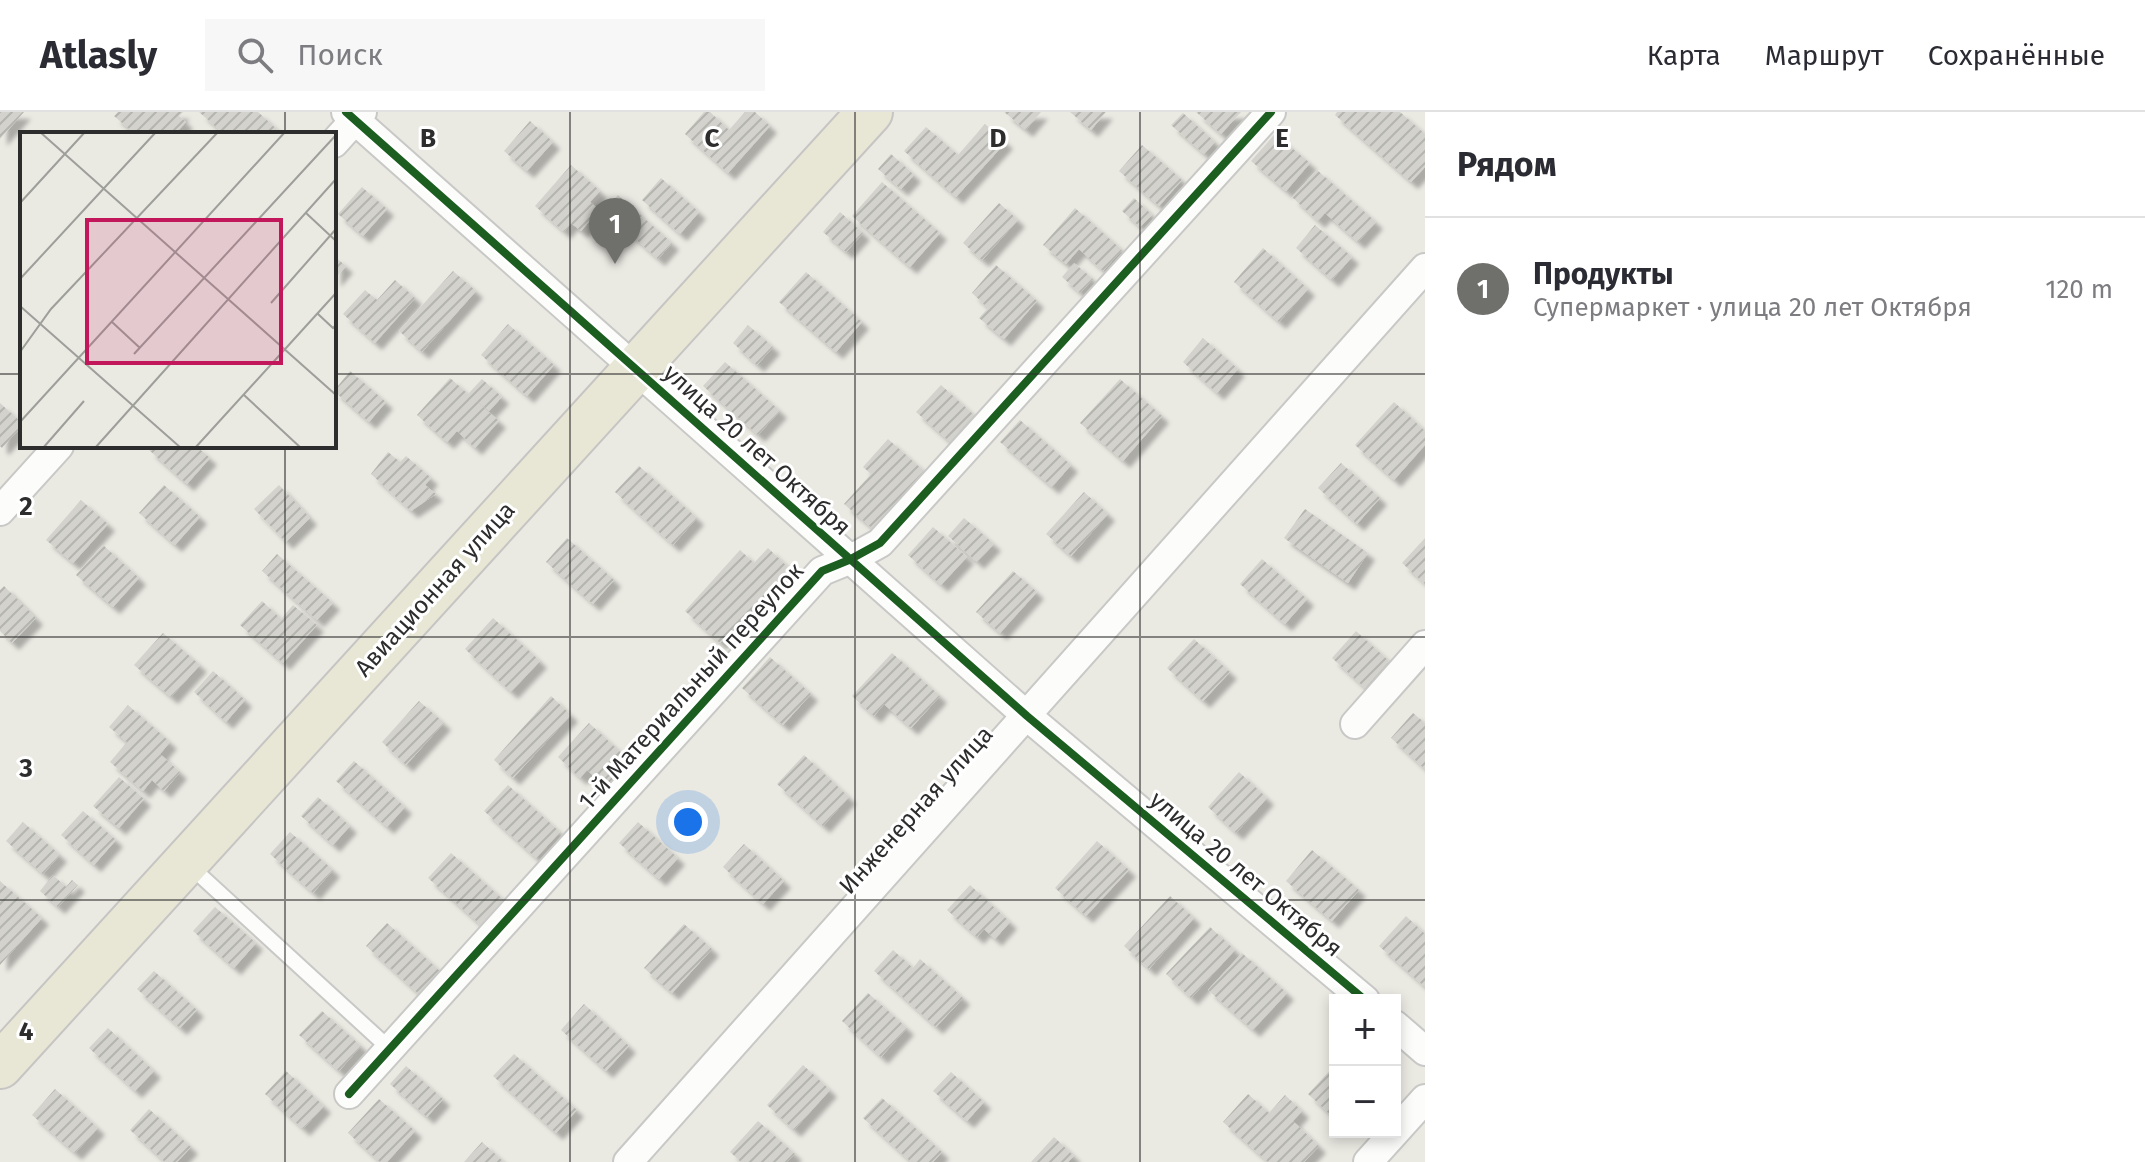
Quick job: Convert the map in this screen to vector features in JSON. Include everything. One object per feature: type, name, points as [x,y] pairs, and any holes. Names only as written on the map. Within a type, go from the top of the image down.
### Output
[{"type":"main road","name":"Авиационная улица","points":[[0,1066],[870,112]]},
{"type":"street","name":"1-й Материальный переулок","points":[[349,1094],[822,571],[880,543],[1271,112]]},
{"type":"street","name":"улица 20 лет Октября","points":[[354,115],[1027,716],[1358,994]]},
{"type":"street","points":[[336,140],[354,115]]},
{"type":"street","name":"Инженерная улица","points":[[628,1162],[1425,268]]},
{"type":"street","points":[[0,511],[57,448]]},
{"type":"street","points":[[1355,724],[1425,645]]},
{"type":"street","points":[[1401,1030],[1425,1051]]},
{"type":"street","points":[[1368,1162],[1425,1099]]},
{"type":"lane","points":[[186,862],[391,1050]]},
{"type":"building","points":[[0,112],[24,112],[0,139]]},
{"type":"building","points":[[118,112],[183,112],[179,116],[186,122],[177,132],[133,132],[114,116]]},
{"type":"building","points":[[199,112],[258,112],[280,132],[222,132]]},
{"type":"building","points":[[704,112],[710,112],[729,130],[745,112],[755,112],[770,126],[728,173],[685,134]]},
{"type":"building","points":[[1004,112],[1041,112],[1026,130]]},
{"type":"building","points":[[1070,112],[1106,112],[1091,130]]},
{"type":"building","points":[[1196,112],[1241,112],[1221,134]]},
{"type":"building","points":[[1337,112],[1400,112],[1425,134],[1425,167],[1411,182],[1335,115]]},
{"type":"building","points":[[1183,113],[1215,142],[1204,154],[1171,125]]},
{"type":"building","points":[[530,121],[553,142],[527,171],[504,151]]},
{"type":"building","points":[[985,124],[1006,142],[956,197],[904,151],[926,127],[958,155]]},
{"type":"building","points":[[1275,134],[1310,163],[1286,191],[1251,161]]},
{"type":"building","points":[[1142,145],[1182,180],[1159,206],[1119,171]]},
{"type":"building","points":[[891,154],[914,175],[901,189],[878,169]]},
{"type":"building","points":[[571,165],[600,191],[590,202],[599,210],[581,231],[571,223],[564,232],[535,206]]},
{"type":"building","points":[[1317,170],[1376,222],[1358,242],[1325,213],[1318,221],[1292,197]]},
{"type":"building","points":[[661,178],[699,212],[680,234],[642,200]]},
{"type":"building","points":[[882,182],[940,233],[910,267],[852,216]]},
{"type":"building","points":[[362,187],[387,209],[363,236],[338,214]]},
{"type":"building","points":[[618,195],[672,243],[658,259],[604,211]]},
{"type":"building","points":[[1134,198],[1152,215],[1140,227],[1122,211]]},
{"type":"building","points":[[999,203],[1018,220],[982,260],[963,243]]},
{"type":"building","points":[[1075,208],[1122,250],[1103,271],[1079,249],[1066,264],[1043,245]]},
{"type":"building","points":[[840,212],[863,233],[846,252],[823,232]]},
{"type":"building","points":[[1315,225],[1352,257],[1332,280],[1296,248]]},
{"type":"building","points":[[1263,248],[1308,289],[1279,322],[1234,282]]},
{"type":"building","points":[[336,258],[346,266],[336,278]]},
{"type":"building","points":[[1074,263],[1093,279],[1080,293],[1062,277]]},
{"type":"building","points":[[996,265],[1037,301],[1004,339],[979,318],[988,308],[972,293]]},
{"type":"building","points":[[453,271],[476,291],[422,352],[399,331]]},
{"type":"building","points":[[806,272],[862,322],[836,352],[779,302]]},
{"type":"building","points":[[395,280],[415,298],[375,343],[343,314],[365,290],[377,300]]},
{"type":"building","points":[[508,324],[554,365],[527,396],[481,355]]},
{"type":"building","points":[[748,325],[773,347],[757,365],[733,343]]},
{"type":"building","points":[[1203,338],[1238,369],[1217,393],[1183,362]]},
{"type":"building","points":[[725,362],[780,411],[758,435],[703,386]]},
{"type":"building","points":[[350,371],[386,402],[369,422],[336,393]]},
{"type":"building","points":[[450,378],[468,394],[482,379],[502,397],[489,411],[474,399],[499,421],[475,448],[457,431],[447,442],[417,415]]},
{"type":"building","points":[[1120,379],[1162,416],[1123,461],[1080,423]]},
{"type":"building","points":[[941,385],[974,415],[950,442],[916,412]]},
{"type":"building","points":[[1394,402],[1425,431],[1425,445],[1394,480],[1355,445]]},
{"type":"building","points":[[0,403],[20,421],[20,428],[2,448]]},
{"type":"building","points":[[1020,420],[1071,465],[1052,487],[1000,442]]},
{"type":"building","points":[[888,439],[924,471],[873,529],[844,504],[871,474],[863,467]]},
{"type":"building","points":[[198,448],[210,458],[187,484],[149,450]]},
{"type":"building","points":[[388,452],[400,462],[406,456],[431,478],[425,485],[436,494],[411,511],[371,474]]},
{"type":"building","points":[[1341,463],[1380,498],[1357,524],[1318,488]]},
{"type":"building","points":[[639,466],[697,518],[673,545],[615,492]]},
{"type":"building","points":[[164,485],[200,517],[175,545],[139,513]]},
{"type":"building","points":[[279,485],[310,518],[286,542],[254,509]]},
{"type":"building","points":[[1084,492],[1108,514],[1071,556],[1046,534]]},
{"type":"building","points":[[81,500],[108,524],[73,563],[46,540]]},
{"type":"building","points":[[1305,509],[1368,553],[1348,583],[1284,538]]},
{"type":"building","points":[[964,518],[994,544],[977,562],[948,536]]},
{"type":"building","points":[[933,527],[967,557],[941,585],[908,555]]},
{"type":"building","points":[[567,538],[614,580],[593,604],[546,562]]},
{"type":"building","points":[[1425,538],[1425,584],[1402,563]]},
{"type":"building","points":[[103,545],[139,578],[113,607],[76,575]]},
{"type":"building","points":[[768,548],[795,574],[766,606],[760,600],[720,643],[685,611],[740,550],[754,563]]},
{"type":"building","points":[[277,554],[333,603],[317,620],[262,571]]},
{"type":"building","points":[[1262,559],[1307,599],[1285,624],[1240,584]]},
{"type":"building","points":[[1013,571],[1037,592],[1000,633],[976,612]]},
{"type":"building","points":[[4,586],[36,618],[12,643],[0,631],[0,590]]},
{"type":"building","points":[[262,601],[281,619],[293,605],[317,625],[283,663],[240,625]]},
{"type":"building","points":[[493,618],[540,661],[511,692],[465,649]]},
{"type":"building","points":[[1356,631],[1389,661],[1365,688],[1332,658]]},
{"type":"building","points":[[163,633],[200,665],[171,697],[134,665]]},
{"type":"building","points":[[1194,639],[1230,672],[1203,701],[1167,668]]},
{"type":"building","points":[[892,653],[940,696],[911,728],[884,704],[874,716],[852,696]]},
{"type":"building","points":[[770,657],[811,694],[783,725],[742,688]]},
{"type":"building","points":[[213,671],[245,700],[226,722],[194,692]]},
{"type":"building","points":[[551,696],[571,715],[513,778],[494,760]]},
{"type":"building","points":[[419,701],[444,723],[406,765],[382,742]]},
{"type":"building","points":[[128,705],[170,742],[160,754],[180,772],[164,791],[152,780],[143,791],[110,762],[127,742],[109,727]]},
{"type":"building","points":[[1413,713],[1425,723],[1425,769],[1391,738]]},
{"type":"building","points":[[589,723],[628,759],[604,785],[587,770],[580,778],[558,757]]},
{"type":"building","points":[[804,755],[849,797],[823,826],[777,784]]},
{"type":"building","points":[[354,761],[405,807],[387,827],[336,781]]},
{"type":"building","points":[[1239,772],[1267,798],[1236,833],[1208,807]]},
{"type":"building","points":[[119,777],[144,799],[119,828],[93,806]]},
{"type":"building","points":[[508,785],[560,832],[536,858],[484,811]]},
{"type":"building","points":[[318,797],[350,826],[333,845],[301,816]]},
{"type":"building","points":[[83,811],[116,840],[94,865],[61,835]]},
{"type":"building","points":[[23,822],[60,855],[43,874],[6,841]]},
{"type":"building","points":[[638,822],[678,858],[659,879],[619,843]]},
{"type":"building","points":[[290,832],[333,870],[313,893],[270,854]]},
{"type":"building","points":[[1097,841],[1129,870],[1086,916],[1055,888]]},
{"type":"building","points":[[744,844],[784,881],[763,904],[723,867]]},
{"type":"building","points":[[1312,850],[1359,890],[1332,921],[1286,881]]},
{"type":"building","points":[[451,853],[507,903],[484,928],[428,878]]},
{"type":"building","points":[[53,875],[66,887],[72,880],[78,885],[58,907],[40,891]]},
{"type":"building","points":[[0,881],[42,918],[0,965]]},
{"type":"building","points":[[970,885],[1010,922],[995,939],[984,929],[977,937],[947,910]]},
{"type":"building","points":[[1170,896],[1194,918],[1149,969],[1124,946]]},
{"type":"building","points":[[215,907],[256,943],[234,968],[193,931]]},
{"type":"building","points":[[1406,916],[1425,934],[1425,987],[1379,946]]},
{"type":"building","points":[[387,923],[442,973],[421,996],[366,946]]},
{"type":"building","points":[[684,924],[712,949],[672,993],[644,968]]},
{"type":"building","points":[[1210,927],[1235,950],[1191,998],[1166,974]]},
{"type":"building","points":[[893,950],[913,968],[920,959],[963,998],[936,1027],[874,971]]},
{"type":"building","points":[[1242,953],[1287,993],[1253,1030],[1208,990]]},
{"type":"building","points":[[154,971],[197,1010],[180,1028],[137,989]]},
{"type":"building","points":[[868,993],[907,1028],[881,1057],[842,1021]]},
{"type":"building","points":[[584,1004],[629,1046],[606,1071],[561,1030]]},
{"type":"building","points":[[322,1011],[361,1046],[339,1071],[299,1035]]},
{"type":"building","points":[[108,1028],[154,1071],[135,1091],[89,1048]]},
{"type":"building","points":[[514,1054],[577,1110],[556,1133],[493,1076]]},
{"type":"building","points":[[803,1065],[830,1090],[794,1130],[767,1105]]},
{"type":"building","points":[[406,1066],[443,1099],[427,1117],[390,1084]]},
{"type":"building","points":[[286,1071],[324,1106],[303,1129],[265,1094]]},
{"type":"building","points":[[1329,1071],[1329,1113],[1308,1094]]},
{"type":"building","points":[[951,1072],[984,1102],[967,1121],[933,1091]]},
{"type":"building","points":[[55,1089],[98,1128],[75,1153],[32,1115]]},
{"type":"building","points":[[1248,1094],[1269,1113],[1285,1095],[1302,1111],[1293,1121],[1319,1146],[1304,1162],[1268,1162],[1223,1122]]},
{"type":"building","points":[[882,1098],[942,1152],[933,1162],[911,1162],[863,1118]]},
{"type":"building","points":[[379,1099],[415,1131],[387,1162],[380,1162],[348,1133]]},
{"type":"building","points":[[149,1109],[191,1147],[177,1162],[165,1162],[130,1130]]},
{"type":"building","points":[[758,1121],[795,1154],[787,1162],[741,1162],[730,1152]]},
{"type":"building","points":[[1054,1137],[1074,1156],[1068,1162],[1031,1162]]},
{"type":"building","points":[[482,1142],[504,1162],[464,1162]]},
{"type":"cycle path","points":[[346,112],[1027,716],[1358,994]]},
{"type":"cycle path","points":[[349,1094],[822,571],[880,543],[1271,112]]},
{"type":"place","name":"Продукты","points":[[615,264]]}]
